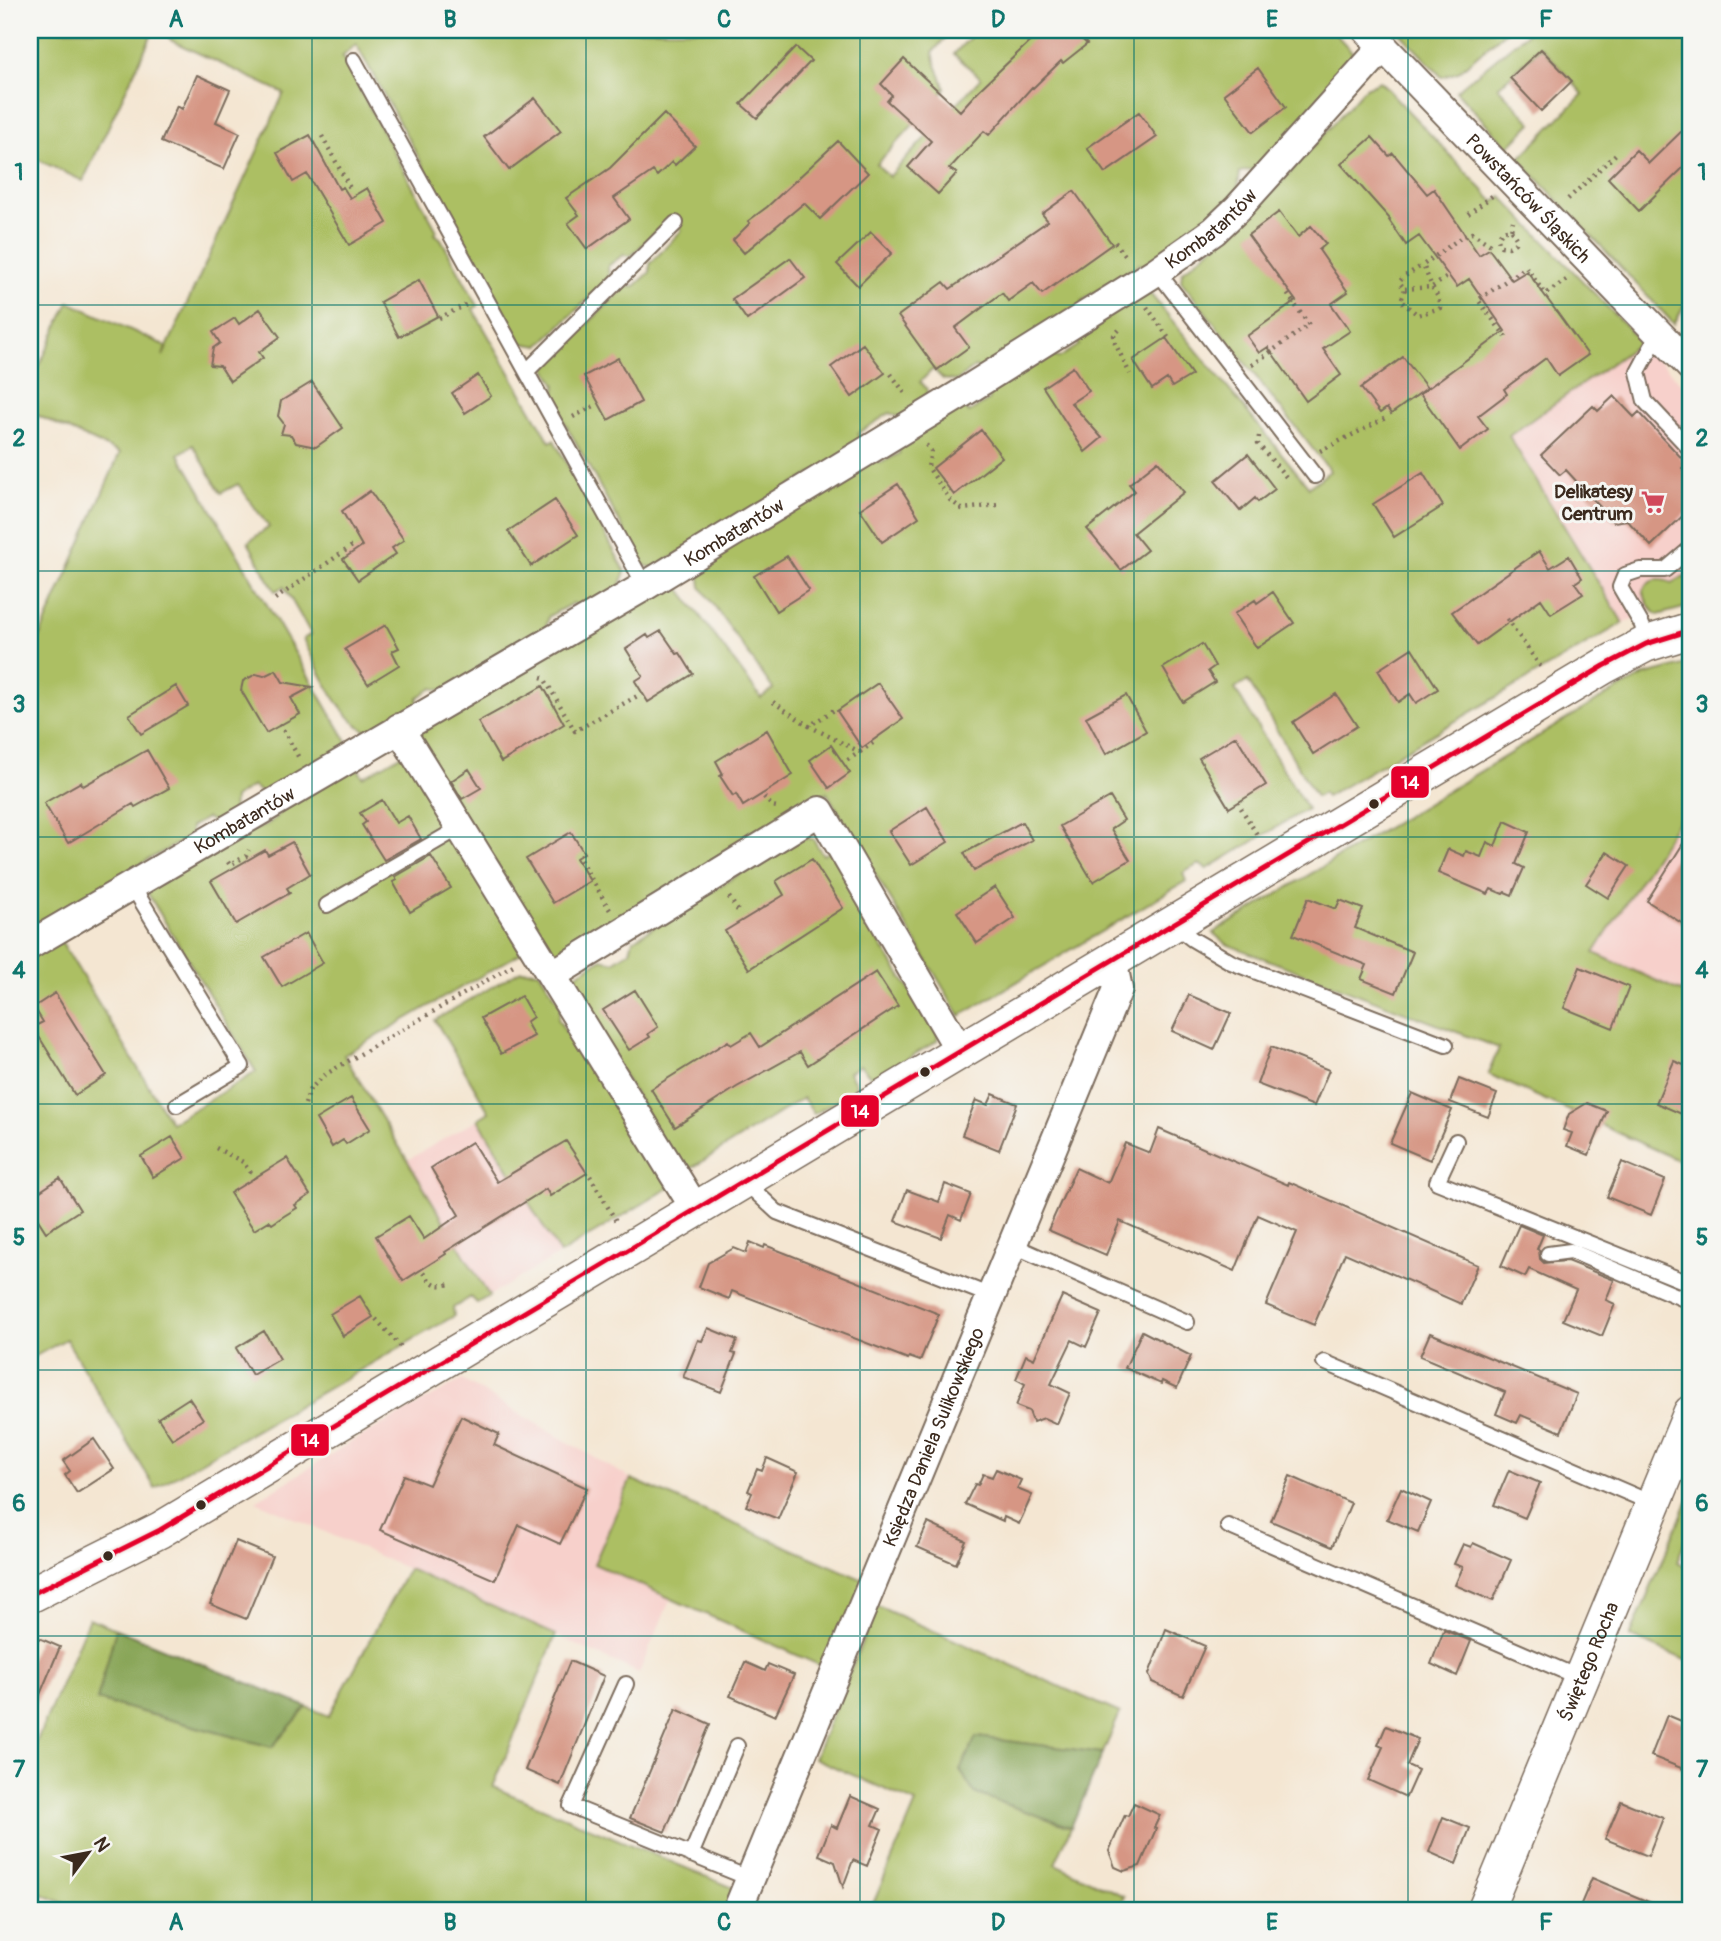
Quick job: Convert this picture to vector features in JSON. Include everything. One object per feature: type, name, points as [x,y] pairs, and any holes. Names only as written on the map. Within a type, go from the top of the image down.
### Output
[{"type":"street","name":"Powstańców Śląskich","points":[[1375,38],[1691,367]]},
{"type":"street","name":"Kombatantów","points":[[30,945],[645,586],[965,392],[1157,271],[1214,231],[1238,208],[1375,38]]},
{"type":"street","points":[[30,1595],[160,1530],[1604,666],[1646,644],[1691,631]]},
{"type":"street","points":[[399,728],[696,1210]]},
{"type":"street","points":[[545,963],[624,932],[820,811],[960,1051]]},
{"type":"street","name":"Księdza Daniela Sulikowskiego","points":[[737,1911],[1118,989],[1112,960]]},
{"type":"street","name":"Świętego Rocha","points":[[1485,1911],[1691,1413]]},
{"type":"lane","points":[[354,60],[645,586]]},
{"type":"lane","points":[[527,371],[676,223]]},
{"type":"lane","points":[[1157,271],[1315,476]]},
{"type":"lane","points":[[1659,333],[1638,372],[1645,401],[1691,450]]},
{"type":"lane","points":[[1646,644],[1642,625],[1620,587],[1625,575],[1640,570],[1665,570],[1691,548]]},
{"type":"lane","points":[[327,905],[461,827]]},
{"type":"lane","points":[[131,884],[242,1066],[177,1105]]},
{"type":"lane","points":[[1172,923],[1192,939],[1231,962],[1446,1045]]},
{"type":"lane","points":[[1456,1141],[1437,1182],[1691,1284]]},
{"type":"lane","points":[[744,1181],[778,1212],[991,1296]]},
{"type":"lane","points":[[1012,1245],[1188,1322]]},
{"type":"lane","points":[[1548,1254],[1571,1251],[1691,1302]]},
{"type":"lane","points":[[1324,1362],[1654,1504]]},
{"type":"lane","points":[[1228,1526],[1581,1678]]},
{"type":"lane","points":[[626,1684],[571,1806],[751,1879]]},
{"type":"lane","points":[[691,1855],[737,1746]]},
{"type":"path","points":[[322,136],[350,188]]},
{"type":"path","points":[[1548,218],[1618,152]]},
{"type":"path","points":[[1405,289],[1399,282],[1405,276],[1463,236],[1472,233],[1495,246],[1508,247],[1515,243],[1516,238],[1511,230],[1514,217],[1529,198]]},
{"type":"path","points":[[1495,246],[1500,233],[1511,230]]},
{"type":"path","points":[[1405,289],[1401,301],[1418,315],[1440,308],[1438,297],[1423,265]]},
{"type":"path","points":[[1506,337],[1478,300],[1526,267],[1545,294]]},
{"type":"path","points":[[1405,289],[1432,287],[1446,278]]},
{"type":"path","points":[[1133,286],[1170,340]]},
{"type":"path","points":[[1246,369],[1309,325],[1286,292]]},
{"type":"path","points":[[439,318],[485,295]]},
{"type":"path","points":[[1121,329],[1114,335],[1115,343],[1130,374]]},
{"type":"path","points":[[1303,460],[1388,417]]},
{"type":"path","points":[[928,467],[950,500],[962,509],[998,505]]},
{"type":"path","points":[[275,599],[355,544]]},
{"type":"path","points":[[1507,619],[1548,677]]},
{"type":"path","points":[[537,676],[544,678],[575,731],[639,695]]},
{"type":"path","points":[[773,702],[809,726],[860,752]]},
{"type":"path","points":[[809,726],[834,710]]},
{"type":"path","points":[[280,724],[311,780]]},
{"type":"path","points":[[844,763],[873,743]]},
{"type":"path","points":[[1241,808],[1265,848]]},
{"type":"path","points":[[580,859],[624,932]]},
{"type":"path","points":[[305,1104],[310,1089],[326,1074],[545,963]]},
{"type":"path","points":[[216,1148],[243,1162],[256,1180]]},
{"type":"path","points":[[590,1176],[622,1232]]},
{"type":"path","points":[[423,1273],[434,1286],[453,1283]]},
{"type":"path","points":[[376,1319],[398,1341],[410,1359]]},
{"type":"shaded area","points":[[1641,342],[1691,393],[1691,602],[1662,606],[1623,623],[1508,436]]},
{"type":"shaded area","points":[[1691,800],[1691,997],[1593,955]]},
{"type":"shaded area","points":[[478,1119],[560,1254],[489,1296],[406,1161]]},
{"type":"shaded area","points":[[462,1380],[631,1479],[595,1564],[671,1598],[639,1673],[256,1501],[351,1442]]},
{"type":"green space","points":[[30,30],[154,30],[83,181],[30,156]]},
{"type":"green space","points":[[162,30],[952,30],[933,52],[945,88],[877,164],[889,177],[981,78],[954,54],[977,30],[1332,30],[1357,57],[1259,168],[1240,172],[1237,194],[1212,223],[1146,267],[1139,264],[1082,301],[1085,305],[983,370],[975,367],[956,381],[943,379],[933,369],[920,382],[927,389],[929,403],[903,419],[890,413],[858,433],[863,443],[654,568],[643,565],[554,403],[556,385],[545,366],[625,287],[635,286],[650,272],[650,264],[682,230],[670,218],[631,256],[623,255],[608,266],[609,279],[539,346],[521,343],[356,44],[342,57],[437,231],[434,233],[441,239],[478,306],[473,309],[550,442],[554,440],[625,571],[620,588],[583,610],[573,603],[549,616],[544,633],[447,692],[433,688],[418,697],[417,710],[371,733],[349,717],[331,692],[303,639],[311,634],[284,587],[275,591],[248,542],[269,527],[238,484],[221,493],[193,445],[179,454],[350,747],[266,797],[253,786],[234,798],[233,813],[214,822],[206,818],[191,827],[190,837],[149,859],[30,933],[30,635],[39,638],[120,453],[30,412],[30,386],[69,302],[166,346],[163,356],[284,93],[172,41]]},
{"type":"green space","points":[[1397,30],[1507,30],[1458,72],[1442,77]]},
{"type":"green space","points":[[1531,30],[1691,30],[1691,294],[1674,324],[1519,159],[1583,94],[1541,47],[1498,87],[1532,123],[1508,147],[1456,91]]},
{"type":"green space","points":[[1380,81],[1494,202],[1502,197],[1641,342],[1509,436],[1623,623],[1326,797],[1323,793],[1316,797],[1248,681],[1235,689],[1307,809],[1207,869],[1199,864],[1183,873],[1186,881],[960,1016],[827,793],[605,930],[594,927],[577,938],[576,948],[565,955],[554,956],[416,739],[417,727],[671,583],[677,585],[761,698],[773,689],[701,587],[698,562],[871,459],[881,463],[900,453],[895,444],[961,404],[969,413],[989,400],[988,389],[1046,354],[1059,358],[1079,345],[1073,337],[1148,291],[1309,487],[1330,471],[1181,281],[1182,272],[1222,239],[1278,186],[1365,88]]},
{"type":"green space","points":[[1684,577],[1691,582],[1691,606],[1658,615],[1648,604],[1643,590],[1652,581],[1672,583]]},
{"type":"green space","points":[[1691,663],[1691,800],[1594,953],[1691,996],[1691,1166],[1488,1074],[1499,1048],[1226,944],[1213,933],[1605,696],[1646,675]]},
{"type":"green space","points":[[406,752],[526,950],[344,1055],[489,1296],[477,1303],[471,1297],[453,1308],[454,1316],[155,1488],[66,1339],[30,1359],[30,954],[58,936],[171,1123],[256,1072],[147,892],[245,830],[268,824],[284,807],[356,765],[363,777]]},
{"type":"green space","points":[[798,838],[813,839],[823,855],[833,849],[884,931],[876,936],[938,1034],[937,1041],[873,1079],[860,1065],[849,1072],[856,1084],[853,1091],[814,1114],[803,1098],[682,1174],[569,982],[572,977],[602,959],[613,962],[630,951],[633,940]]},
{"type":"green space","points":[[521,970],[539,971],[561,1006],[558,1019],[569,1037],[583,1042],[672,1186],[560,1254],[478,1119],[489,1112],[435,1020]]},
{"type":"green space","points":[[631,1479],[866,1581],[830,1670],[594,1564]]},
{"type":"green space","points":[[1691,1493],[1691,1535],[1687,1535],[1677,1562],[1691,1568],[1691,1662],[1630,1637]]},
{"type":"green space","points":[[408,1569],[556,1635],[493,1787],[736,1889],[727,1911],[82,1911],[30,1889],[30,1757],[89,1618],[116,1629],[97,1700],[272,1747],[307,1707],[329,1716]]},
{"type":"green space","points":[[877,1606],[1120,1713],[1103,1753],[976,1737],[974,1793],[1071,1827],[1055,1864],[1124,1896],[1117,1911],[870,1911],[916,1803],[814,1758]]},
{"type":"green space","points":[[116,1629],[307,1707],[272,1747],[97,1700]]},
{"type":"green space","points":[[976,1737],[1103,1753],[1071,1827],[974,1793],[960,1770]]},
{"type":"building","points":[[1042,30],[1072,30],[1087,44],[1063,63],[1061,61],[1032,87],[989,135],[984,131],[949,169],[957,173],[938,194],[908,167],[931,141],[887,101],[892,95],[881,84],[904,59],[960,111]]},
{"type":"building","points":[[796,47],[811,61],[757,118],[741,104]]},
{"type":"building","points":[[1541,49],[1572,81],[1541,111],[1510,78]]},
{"type":"building","points":[[1258,68],[1286,107],[1253,132],[1224,94]]},
{"type":"building","points":[[197,75],[230,90],[216,122],[240,133],[224,169],[161,142],[177,106],[182,109]]},
{"type":"building","points":[[535,98],[561,131],[509,170],[484,137]]},
{"type":"building","points":[[1139,112],[1157,137],[1105,173],[1087,148]]},
{"type":"building","points":[[664,114],[695,146],[675,165],[672,162],[657,176],[653,171],[614,198],[629,219],[587,249],[568,223],[579,215],[566,198],[610,168]]},
{"type":"building","points":[[1691,122],[1691,160],[1639,211],[1608,178],[1636,150],[1649,163]]},
{"type":"building","points":[[310,135],[339,189],[343,187],[350,198],[367,188],[387,223],[349,245],[307,174],[293,182],[277,153]]},
{"type":"building","points":[[1372,137],[1389,156],[1393,153],[1427,194],[1434,189],[1479,255],[1489,249],[1512,280],[1527,271],[1588,355],[1558,376],[1546,358],[1504,389],[1507,394],[1478,416],[1488,429],[1460,450],[1420,394],[1505,331],[1469,279],[1457,287],[1419,236],[1406,245],[1390,219],[1341,164]]},
{"type":"building","points":[[838,141],[868,173],[820,219],[804,203],[744,253],[733,240],[750,223],[748,221],[767,207]]},
{"type":"building","points":[[1074,191],[1112,244],[1042,294],[1033,283],[1008,301],[1002,293],[955,328],[969,347],[937,370],[898,316],[944,282],[950,289],[1048,221],[1042,214]]},
{"type":"building","points":[[1279,212],[1298,237],[1311,226],[1326,244],[1319,250],[1348,292],[1331,304],[1350,331],[1323,349],[1341,375],[1306,401],[1268,347],[1259,353],[1247,336],[1296,301],[1248,235]]},
{"type":"building","points":[[871,232],[892,253],[858,286],[837,264]]},
{"type":"building","points":[[790,258],[805,278],[747,320],[732,299]]},
{"type":"building","points":[[419,280],[438,316],[399,337],[380,302]]},
{"type":"building","points":[[260,309],[280,337],[259,352],[263,358],[230,381],[220,366],[210,365],[213,348],[220,343],[213,332],[235,318],[239,324]]},
{"type":"building","points":[[1166,338],[1192,375],[1172,387],[1167,379],[1152,389],[1133,360]]},
{"type":"building","points":[[863,344],[885,373],[852,397],[831,367]]},
{"type":"building","points":[[1403,357],[1427,388],[1391,414],[1387,408],[1380,413],[1361,388]]},
{"type":"building","points":[[618,358],[641,402],[608,420],[584,376]]},
{"type":"building","points":[[1073,367],[1089,391],[1071,403],[1102,438],[1085,452],[1043,387]]},
{"type":"building","points":[[478,375],[491,396],[465,413],[452,393]]},
{"type":"building","points":[[312,382],[343,428],[316,447],[296,443],[291,435],[281,434],[284,424],[278,416],[281,401]]},
{"type":"building","points":[[1614,396],[1634,417],[1639,412],[1687,464],[1682,468],[1691,478],[1691,508],[1651,546],[1627,520],[1614,522],[1566,470],[1560,475],[1541,455],[1593,406],[1598,411]]},
{"type":"building","points":[[981,430],[1002,457],[954,495],[933,468]]},
{"type":"building","points":[[1248,454],[1275,489],[1258,502],[1255,498],[1240,511],[1215,481]]},
{"type":"building","points":[[1158,461],[1184,492],[1133,533],[1147,550],[1121,570],[1087,529],[1135,491],[1129,484]]},
{"type":"building","points":[[1423,473],[1443,506],[1394,537],[1373,504]]},
{"type":"building","points":[[898,484],[919,517],[882,542],[860,509]]},
{"type":"building","points":[[370,491],[404,540],[392,548],[396,554],[358,580],[343,559],[362,546],[342,511]]},
{"type":"building","points":[[555,500],[578,535],[531,566],[508,531]]},
{"type":"building","points":[[1539,551],[1550,568],[1569,556],[1582,578],[1575,583],[1583,594],[1551,614],[1541,599],[1477,645],[1452,612]]},
{"type":"building","points":[[787,556],[809,590],[776,611],[754,576]]},
{"type":"building","points":[[1273,592],[1294,623],[1257,648],[1234,614]]},
{"type":"building","points":[[386,625],[399,648],[392,651],[399,665],[368,684],[345,649]]},
{"type":"building","points":[[661,631],[677,654],[680,653],[693,674],[648,702],[635,681],[643,676],[626,649],[647,635],[649,638]]},
{"type":"building","points":[[1202,644],[1215,666],[1208,671],[1215,682],[1183,702],[1163,668]]},
{"type":"building","points":[[1412,648],[1438,689],[1416,703],[1410,694],[1398,702],[1378,670]]},
{"type":"building","points":[[276,670],[283,682],[312,687],[291,698],[300,714],[266,733],[241,690],[243,681],[256,674],[264,676]]},
{"type":"building","points":[[878,683],[903,719],[862,748],[837,711]]},
{"type":"building","points":[[176,686],[188,706],[141,734],[129,715]]},
{"type":"building","points":[[543,686],[564,724],[501,762],[478,722]]},
{"type":"building","points":[[1336,694],[1357,726],[1313,754],[1293,722]]},
{"type":"building","points":[[1126,695],[1146,731],[1106,754],[1086,717]]},
{"type":"building","points":[[767,730],[793,775],[743,806],[720,776],[723,774],[716,761]]},
{"type":"building","points":[[1236,736],[1266,785],[1229,808],[1199,758]]},
{"type":"building","points":[[831,745],[850,773],[829,788],[810,760]]},
{"type":"building","points":[[147,750],[169,788],[135,807],[133,804],[68,843],[44,803],[81,782],[83,786]]},
{"type":"building","points":[[469,769],[481,788],[462,799],[451,781]]},
{"type":"building","points":[[1110,797],[1124,820],[1111,829],[1130,860],[1093,882],[1060,826]]},
{"type":"building","points":[[382,800],[396,823],[408,816],[421,839],[384,860],[362,825],[366,822],[360,813]]},
{"type":"building","points":[[927,807],[948,842],[911,865],[889,831]]},
{"type":"building","points":[[1505,821],[1529,832],[1516,864],[1524,868],[1512,895],[1491,889],[1488,894],[1438,873],[1448,849],[1464,856],[1466,851],[1481,857],[1487,842],[1495,846]]},
{"type":"building","points":[[1022,822],[1032,840],[974,871],[964,853]]},
{"type":"building","points":[[1691,831],[1691,929],[1647,901]]},
{"type":"building","points":[[571,832],[584,853],[576,858],[590,881],[553,903],[526,859]]},
{"type":"building","points":[[292,842],[310,874],[287,888],[290,893],[236,924],[211,881],[265,850],[268,855]]},
{"type":"building","points":[[1607,852],[1629,866],[1608,898],[1586,884]]},
{"type":"building","points":[[431,856],[451,888],[410,912],[393,882],[397,880],[395,877]]},
{"type":"building","points":[[812,859],[843,908],[749,969],[725,931],[784,895],[776,881]]},
{"type":"building","points":[[995,887],[1015,918],[977,943],[957,912]]},
{"type":"building","points":[[1308,898],[1336,909],[1340,900],[1363,909],[1355,928],[1413,952],[1396,993],[1361,979],[1367,965],[1293,935]]},
{"type":"building","points":[[306,933],[323,963],[282,987],[264,957]]},
{"type":"building","points":[[1580,967],[1629,987],[1613,1028],[1564,1008]]},
{"type":"building","points":[[876,972],[898,1006],[808,1065],[800,1052],[737,1087],[675,1127],[651,1089],[728,1041],[731,1045],[751,1033],[760,1047]]},
{"type":"building","points":[[635,990],[658,1027],[648,1034],[650,1037],[629,1050],[603,1010]]},
{"type":"building","points":[[55,993],[106,1075],[75,1095],[33,1027],[43,1022],[34,1007]]},
{"type":"building","points":[[1189,995],[1231,1013],[1214,1050],[1172,1031]]},
{"type":"building","points":[[521,996],[533,1017],[526,1022],[534,1036],[501,1054],[481,1018]]},
{"type":"building","points":[[1271,1047],[1329,1070],[1314,1106],[1257,1084]]},
{"type":"building","points":[[1674,1061],[1691,1068],[1691,1118],[1656,1103]]},
{"type":"building","points":[[1459,1079],[1497,1094],[1488,1117],[1450,1102]]},
{"type":"building","points":[[1412,1093],[1452,1110],[1430,1160],[1390,1143]]},
{"type":"building","points":[[993,1094],[1017,1104],[999,1150],[962,1135],[976,1100],[988,1105]]},
{"type":"building","points":[[351,1098],[370,1129],[346,1144],[343,1140],[332,1147],[316,1119]]},
{"type":"building","points":[[1587,1103],[1607,1111],[1589,1155],[1567,1146],[1572,1133],[1563,1130],[1569,1114]]},
{"type":"building","points":[[1159,1129],[1288,1185],[1289,1182],[1478,1265],[1461,1304],[1345,1253],[1314,1325],[1266,1305],[1297,1232],[1258,1215],[1235,1271],[1120,1221],[1106,1255],[1048,1230],[1076,1168],[1108,1183],[1125,1143],[1150,1153]]},
{"type":"building","points":[[172,1137],[185,1158],[153,1177],[141,1156]]},
{"type":"building","points":[[566,1141],[587,1173],[550,1196],[546,1189],[403,1281],[376,1236],[409,1216],[424,1239],[459,1215],[431,1168],[472,1142],[497,1182]]},
{"type":"building","points":[[287,1158],[310,1195],[295,1205],[297,1208],[272,1224],[269,1221],[254,1230],[230,1193]]},
{"type":"building","points":[[1622,1162],[1665,1180],[1651,1215],[1607,1197]]},
{"type":"building","points":[[60,1178],[80,1210],[46,1232],[30,1207],[30,1198]]},
{"type":"building","points":[[945,1184],[971,1194],[961,1220],[950,1215],[941,1238],[895,1221],[907,1190],[939,1202]]},
{"type":"building","points":[[1519,1225],[1543,1235],[1537,1249],[1544,1263],[1567,1261],[1614,1280],[1606,1300],[1615,1304],[1602,1336],[1563,1320],[1576,1290],[1529,1269],[1525,1277],[1501,1266]]},
{"type":"building","points":[[750,1242],[764,1248],[765,1245],[939,1314],[920,1361],[909,1357],[908,1359],[732,1291],[729,1299],[699,1287],[708,1263],[734,1248],[746,1253]]},
{"type":"building","points":[[360,1296],[373,1317],[343,1336],[330,1314]]},
{"type":"building","points":[[1062,1296],[1101,1313],[1086,1347],[1072,1340],[1051,1384],[1070,1393],[1057,1424],[1044,1418],[1033,1422],[1029,1411],[1016,1406],[1025,1384],[1016,1379],[1026,1355],[1034,1359]]},
{"type":"building","points":[[708,1328],[737,1340],[732,1353],[736,1354],[721,1392],[683,1377],[698,1340],[702,1341]]},
{"type":"building","points":[[264,1331],[280,1359],[252,1375],[236,1348]]},
{"type":"building","points":[[1142,1331],[1191,1356],[1177,1388],[1125,1368]]},
{"type":"building","points":[[1430,1333],[1577,1394],[1561,1432],[1521,1415],[1517,1423],[1496,1414],[1505,1392],[1420,1356]]},
{"type":"building","points":[[189,1398],[203,1419],[172,1439],[158,1418]]},
{"type":"building","points":[[461,1416],[499,1434],[494,1445],[587,1488],[560,1544],[519,1525],[495,1580],[380,1530],[404,1475],[429,1485]]},
{"type":"building","points":[[94,1439],[114,1469],[77,1493],[65,1475],[70,1471],[63,1461]]},
{"type":"building","points":[[767,1458],[798,1472],[778,1519],[746,1506],[752,1493],[748,1491],[757,1469],[762,1471]]},
{"type":"building","points":[[996,1469],[1021,1480],[1017,1489],[1032,1495],[1019,1524],[1004,1517],[1003,1521],[965,1504],[983,1474],[992,1477]]},
{"type":"building","points":[[1509,1470],[1540,1483],[1525,1518],[1494,1505]]},
{"type":"building","points":[[1290,1476],[1351,1503],[1332,1547],[1271,1521]]},
{"type":"building","points":[[1401,1488],[1431,1502],[1418,1532],[1387,1519]]},
{"type":"building","points":[[928,1523],[966,1541],[956,1564],[917,1547]]},
{"type":"building","points":[[236,1541],[272,1556],[246,1619],[210,1604]]},
{"type":"building","points":[[1473,1543],[1511,1560],[1493,1601],[1455,1585],[1463,1567],[1454,1564],[1463,1544],[1471,1547]]},
{"type":"building","points":[[1166,1629],[1205,1646],[1183,1696],[1152,1682],[1149,1674]]},
{"type":"building","points":[[1444,1630],[1471,1641],[1457,1676],[1431,1664]]},
{"type":"building","points":[[39,1638],[60,1647],[30,1718],[30,1658]]},
{"type":"building","points":[[570,1661],[604,1676],[560,1785],[525,1770]]},
{"type":"building","points":[[745,1662],[765,1671],[768,1664],[794,1675],[775,1716],[730,1696]]},
{"type":"building","points":[[676,1709],[710,1724],[665,1832],[630,1818]]},
{"type":"building","points":[[1667,1715],[1691,1725],[1691,1772],[1651,1756]]},
{"type":"building","points":[[1386,1726],[1418,1739],[1407,1765],[1418,1770],[1406,1797],[1368,1780],[1383,1747],[1378,1745]]},
{"type":"building","points":[[850,1796],[880,1809],[873,1825],[882,1829],[867,1866],[853,1860],[843,1887],[835,1862],[819,1855],[831,1825],[837,1828]]},
{"type":"building","points":[[1621,1801],[1663,1818],[1648,1856],[1605,1839]]},
{"type":"building","points":[[1134,1803],[1160,1815],[1140,1866],[1124,1871],[1115,1867],[1109,1851],[1125,1815],[1128,1816]]},
{"type":"building","points":[[1443,1817],[1470,1828],[1456,1864],[1429,1852]]},
{"type":"building","points":[[1592,1878],[1670,1911],[1578,1911]]},
{"type":"transit line","name":"14","points":[[30,1595],[160,1530],[1604,666],[1646,644],[1691,630]]},
{"type":"place","name":"Delikatesy Centrum","points":[[1653,502]]}]
